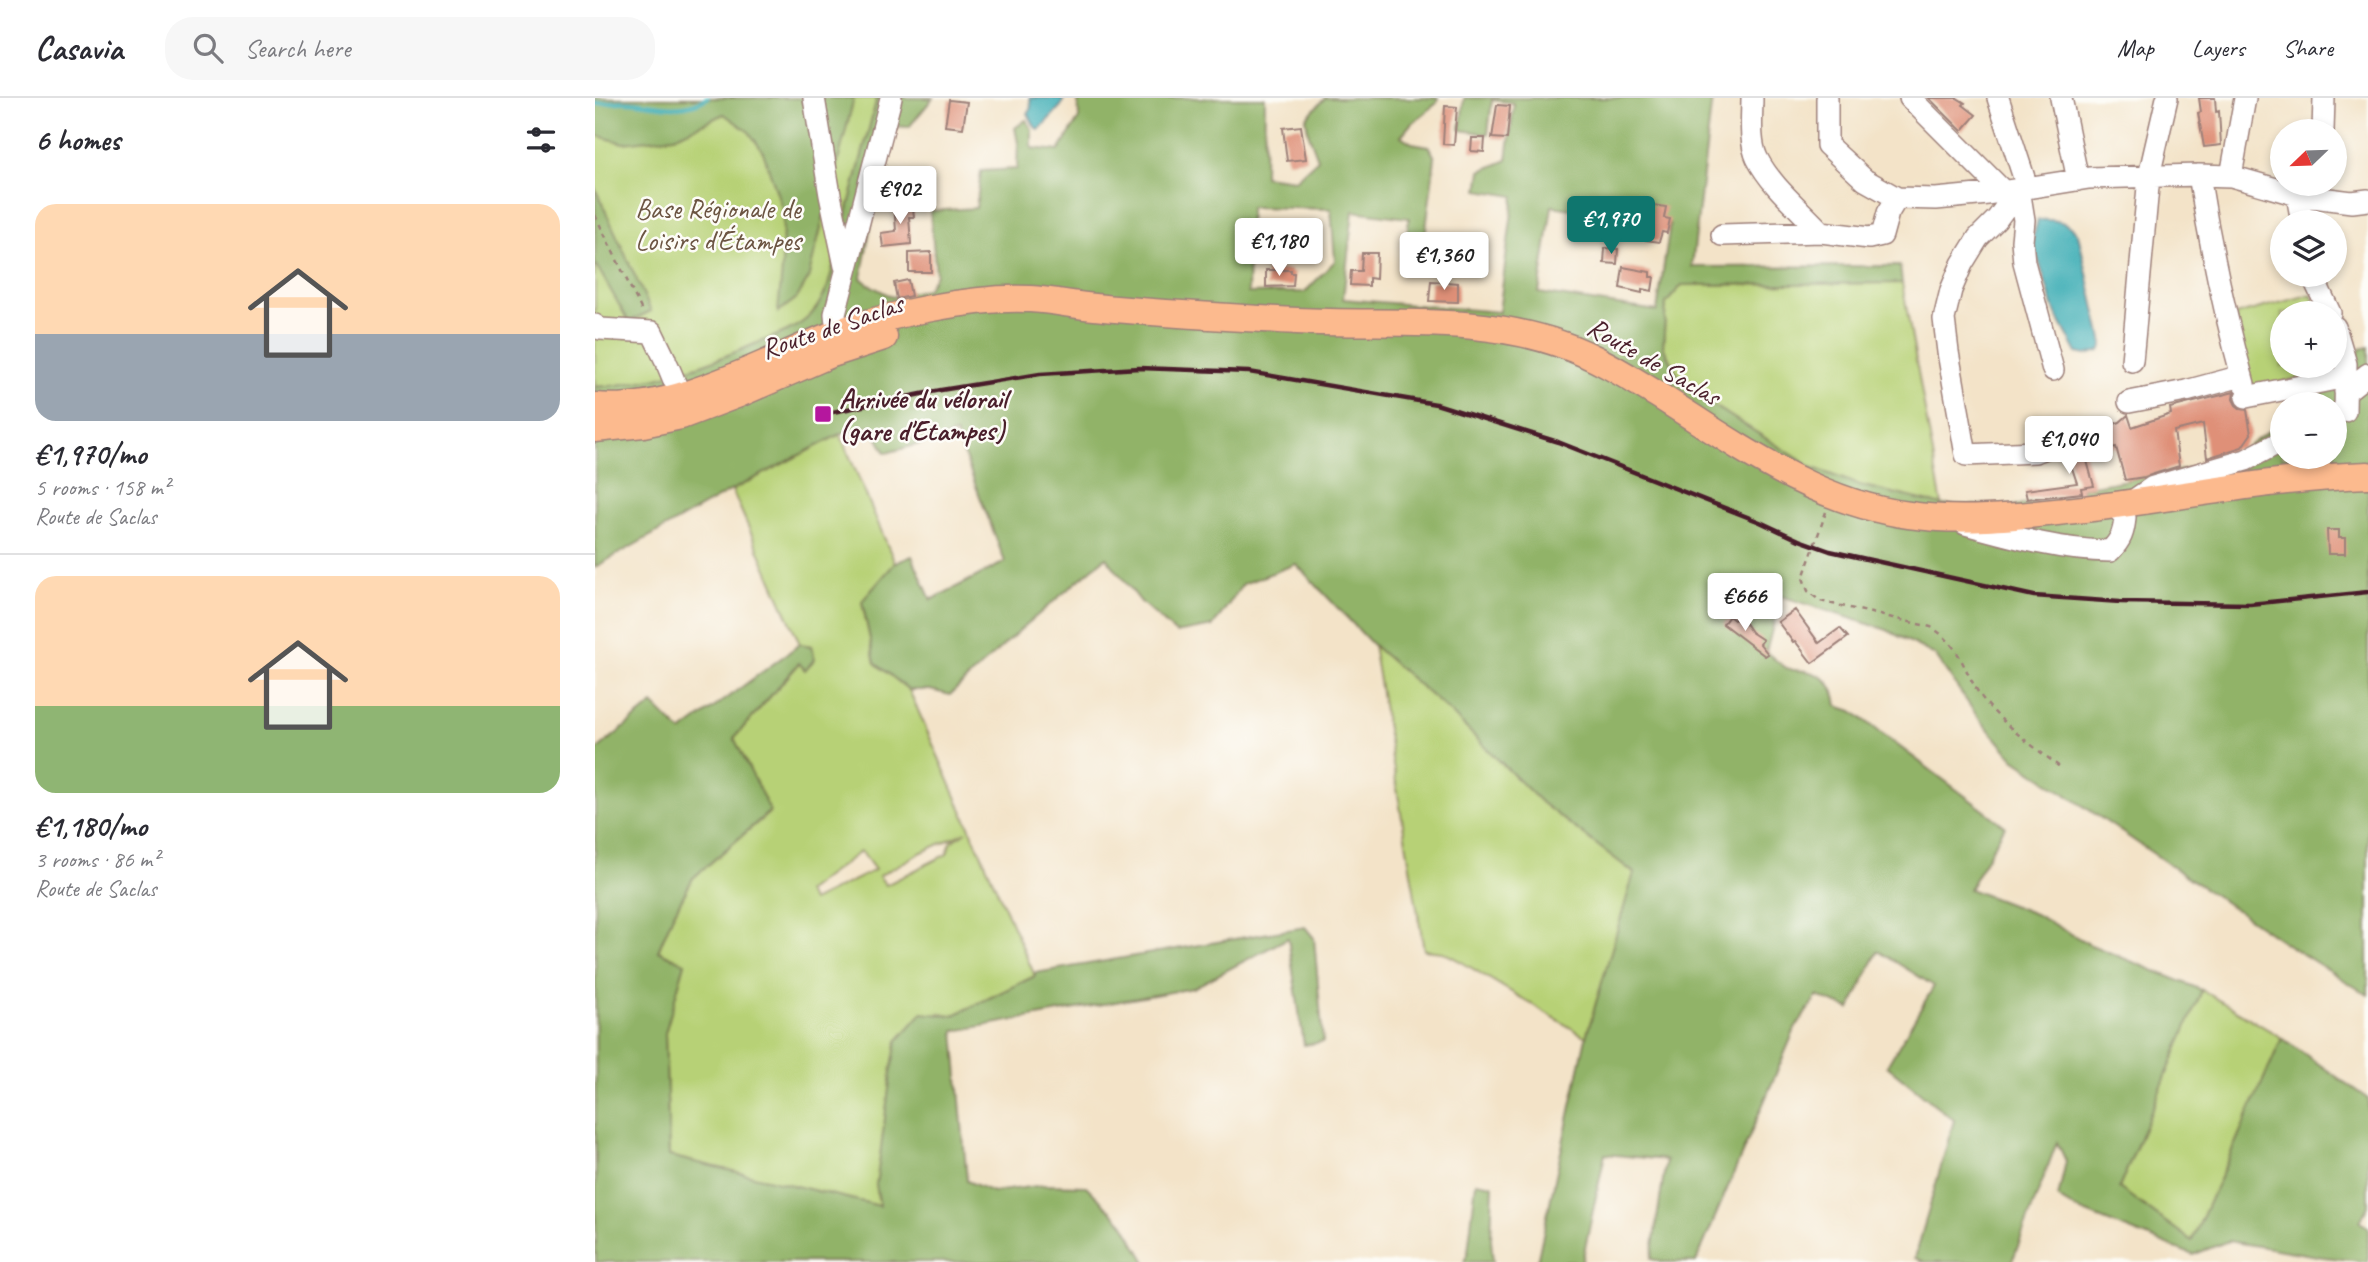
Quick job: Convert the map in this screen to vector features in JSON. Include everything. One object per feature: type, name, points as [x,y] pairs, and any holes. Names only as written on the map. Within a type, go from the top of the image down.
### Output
[{"type":"main road","name":"Route de Saclas","points":[[595,429],[643,424],[681,416],[739,394],[833,344],[889,318],[988,300],[1029,298],[1096,307],[1306,321],[1446,322],[1526,335],[1562,345],[1624,374],[1783,473],[1863,506],[1907,515],[1947,519],[2014,517],[2080,509],[2124,508],[2309,478],[2368,475]]},
{"type":"main road","name":"Route de Saclas","points":[[603,409],[653,403],[833,344]]},
{"type":"street","points":[[814,98],[846,272]]},
{"type":"street","points":[[833,344],[835,314],[891,98]]},
{"type":"street","points":[[1752,98],[1753,145],[1757,158],[1777,186],[1821,232]]},
{"type":"street","points":[[1827,98],[1827,145],[1865,180],[1897,198],[1936,199],[2078,180],[2149,176],[2231,176],[2270,184]]},
{"type":"street","points":[[1910,98],[2016,189]]},
{"type":"street","points":[[1998,98],[2024,220],[2024,262],[2053,370]]},
{"type":"street","points":[[2061,98],[2078,180]]},
{"type":"street","points":[[2231,176],[2245,98]]},
{"type":"street","points":[[2323,119],[2324,98]]},
{"type":"street","points":[[2132,361],[2149,176],[2163,101]]},
{"type":"street","points":[[2199,175],[2225,316],[2244,386]]},
{"type":"street","points":[[2016,189],[1997,219],[1977,238],[1951,290],[1944,319],[1948,352],[1966,455],[2035,452],[2051,446]]},
{"type":"street","points":[[2326,196],[2352,202],[2368,200]]},
{"type":"street","points":[[1722,235],[1821,232],[1869,238],[1882,235],[1888,212],[1897,198]]},
{"type":"street","points":[[595,325],[600,329],[652,332],[680,395]]},
{"type":"street","points":[[2347,395],[2368,374]]},
{"type":"street","points":[[2129,402],[2186,391],[2197,386],[2244,386],[2329,379],[2338,392]]},
{"type":"street","points":[[1947,519],[2024,540],[2111,551],[2124,531],[2124,508],[2153,488],[2246,460],[2270,447]]},
{"type":"path","points":[[595,215],[652,332]]},
{"type":"path","points":[[1832,495],[1803,578],[1808,591],[1820,601],[1931,627],[1947,637],[1958,652],[1971,683],[1986,703],[2002,721],[2061,768]]},
{"type":"green space","name":"Base Régionale de Loisirs d'Étampes","points":[[595,98],[877,98],[828,286],[808,317],[781,334],[716,360],[657,378],[595,387]]},
{"type":"green space","points":[[595,98],[854,98],[808,279],[797,298],[778,312],[783,211],[763,152],[749,132],[724,114],[674,137],[623,143],[595,135]]},
{"type":"green space","points":[[877,98],[933,98],[909,127],[890,126],[861,278],[892,297],[927,289],[936,274],[930,211],[976,208],[981,171],[1017,169],[1018,143],[1015,128],[1026,120],[1032,129],[1032,148],[1059,151],[1079,118],[1078,98],[1265,98],[1264,176],[1295,180],[1318,159],[1306,118],[1325,98],[1438,98],[1437,103],[1401,136],[1412,143],[1429,146],[1435,158],[1425,237],[1407,235],[1409,218],[1353,211],[1343,299],[1499,312],[1514,196],[1478,190],[1481,171],[1507,160],[1514,103],[1492,100],[1488,134],[1460,130],[1464,98],[1712,98],[1692,267],[1900,266],[1902,283],[1682,285],[1666,303],[1663,347],[1680,380],[1716,407],[1813,468],[1859,485],[1942,505],[2013,506],[2082,496],[2082,488],[2233,461],[2238,453],[2270,430],[2270,469],[2347,469],[2347,392],[2324,392],[2347,378],[2360,349],[2368,347],[2368,995],[2288,945],[2014,759],[1977,716],[1935,655],[1887,630],[1781,596],[1766,652],[1789,669],[1819,675],[1832,687],[1837,706],[1852,711],[2005,826],[1969,889],[2035,914],[2091,945],[2202,990],[2119,1188],[2192,1241],[2282,1038],[2368,1099],[2368,1206],[2360,1222],[2368,1227],[2368,1262],[2228,1241],[2193,1255],[2076,1209],[2058,1198],[2066,1161],[2057,1142],[2012,1262],[1925,1262],[1915,1258],[1954,1120],[1887,1066],[1934,986],[1878,951],[1850,1009],[1817,996],[1795,1029],[1696,1262],[1663,1262],[1651,1259],[1666,1160],[1605,1154],[1582,1262],[1537,1262],[1586,1037],[1634,873],[1542,803],[1449,711],[1373,645],[1296,564],[1243,584],[1213,626],[1176,633],[1141,602],[1106,557],[1020,630],[950,695],[930,690],[909,690],[875,663],[862,601],[895,563],[912,556],[931,600],[1005,562],[956,434],[886,453],[871,426],[840,434],[732,490],[595,567],[595,387],[657,378],[716,360],[799,325],[818,305],[828,286]],"holes":[[[1552,206],[1670,224],[1657,311],[1539,293]],[[1250,207],[1331,209],[1335,261],[1305,292],[1248,293]]]},
{"type":"green space","points":[[595,188],[651,311],[629,322],[595,263]]},
{"type":"green space","points":[[1902,283],[1942,505],[1859,485],[1813,468],[1716,407],[1681,380],[1663,347],[1666,303],[1682,285]]},
{"type":"green space","points":[[2312,294],[2314,301],[2286,301]]},
{"type":"green space","points":[[2270,305],[2270,378],[2299,378],[2251,389],[2235,315]]},
{"type":"green space","points":[[840,434],[895,563],[862,602],[875,663],[909,690],[1035,976],[952,1016],[939,1013],[892,1066],[877,1194],[880,1206],[669,1156],[665,1033],[685,963],[658,952],[672,917],[693,878],[770,812],[734,738],[800,663],[811,646],[800,644],[732,490]],"holes":[[[966,832],[951,842],[947,854],[886,885],[879,876]],[[861,851],[875,870],[812,901],[806,892]]]},
{"type":"green space","points":[[800,644],[811,646],[815,659],[805,670],[799,663],[734,738],[770,811],[693,878],[658,951],[685,963],[665,1033],[669,1156],[880,1206],[876,1185],[897,1041],[922,1013],[952,1016],[1035,976],[1035,973],[1305,927],[1314,938],[1323,1042],[1304,1045],[1288,938],[1193,988],[954,1031],[967,1181],[993,1192],[1044,1185],[1086,1186],[1123,1223],[1146,1262],[596,1262],[595,751],[653,704],[681,732]]},
{"type":"green space","points":[[1373,645],[1449,711],[1542,803],[1635,873],[1586,1037],[1460,961],[1443,952],[1424,950]]},
{"type":"green space","points":[[2202,990],[2282,1038],[2192,1241],[2119,1188]]},
{"type":"green space","points":[[1476,1182],[1493,1185],[1493,1262],[1464,1262],[1468,1252]]},
{"type":"water","points":[[1030,98],[1064,98],[1061,106],[1039,130],[1028,113],[1031,107]]},
{"type":"water","points":[[2038,220],[2060,222],[2070,226],[2078,234],[2103,344],[2100,351],[2086,355],[2077,353],[2055,312],[2032,240]]},
{"type":"building","points":[[1929,98],[1957,98],[1976,115],[1962,131]]},
{"type":"building","points":[[2199,98],[2215,98],[2216,112],[2219,111],[2221,145],[2204,147],[2198,113],[2201,112]]},
{"type":"building","points":[[949,100],[967,102],[963,128],[945,126]]},
{"type":"building","points":[[1497,105],[1510,106],[1507,139],[1492,138]]},
{"type":"building","points":[[1445,106],[1457,107],[1454,145],[1443,144]]},
{"type":"building","points":[[1301,126],[1306,159],[1287,161],[1283,128]]},
{"type":"building","points":[[1472,138],[1485,138],[1484,152],[1471,151]]},
{"type":"building","points":[[912,201],[914,217],[909,217],[911,244],[883,247],[881,233],[896,231],[894,203]]},
{"type":"building","points":[[1653,205],[1666,207],[1664,218],[1670,219],[1667,233],[1662,232],[1659,242],[1646,240]]},
{"type":"building","points":[[1605,248],[1618,249],[1617,264],[1604,263]]},
{"type":"building","points":[[931,252],[931,272],[909,272],[909,253]]},
{"type":"building","points":[[1362,253],[1377,253],[1376,279],[1369,278],[1369,286],[1350,285],[1351,271],[1361,271]]},
{"type":"building","points":[[1623,267],[1650,272],[1650,277],[1654,277],[1652,291],[1642,289],[1642,293],[1620,288]]},
{"type":"building","points":[[1266,270],[1291,270],[1291,273],[1294,273],[1293,286],[1266,287]]},
{"type":"building","points":[[908,280],[911,296],[897,299],[894,283]]},
{"type":"building","points":[[1431,281],[1458,283],[1458,302],[1429,301]]},
{"type":"building","points":[[2234,392],[2236,405],[2247,410],[2251,434],[2242,447],[2207,458],[2203,424],[2174,431],[2179,466],[2145,477],[2125,480],[2116,447],[2112,448],[2105,427],[2120,422],[2128,415],[2132,427],[2171,414],[2170,408]]},
{"type":"building","points":[[2082,443],[2094,486],[2081,488],[2082,493],[2027,499],[2025,490],[2077,483],[2065,447]]},
{"type":"building","points":[[2327,530],[2339,530],[2339,538],[2345,538],[2345,554],[2328,554]]},
{"type":"building","points":[[1795,610],[1819,643],[1840,628],[1848,637],[1812,663],[1778,622]]},
{"type":"building","points":[[1729,616],[1734,620],[1740,616],[1751,632],[1763,640],[1760,644],[1768,654],[1765,656],[1723,624]]},
{"type":"waterway","points":[[595,104],[625,102],[678,107],[707,98]]},
{"type":"railway","points":[[823,414],[941,390],[1040,374],[1139,368],[1249,372],[1436,404],[1558,442],[1830,551],[2034,596],[2120,602],[2250,604],[2368,592]]},
{"type":"place","name":"Arrivée du vélorail (gare d'Etampes)","points":[[823,414]]}]
